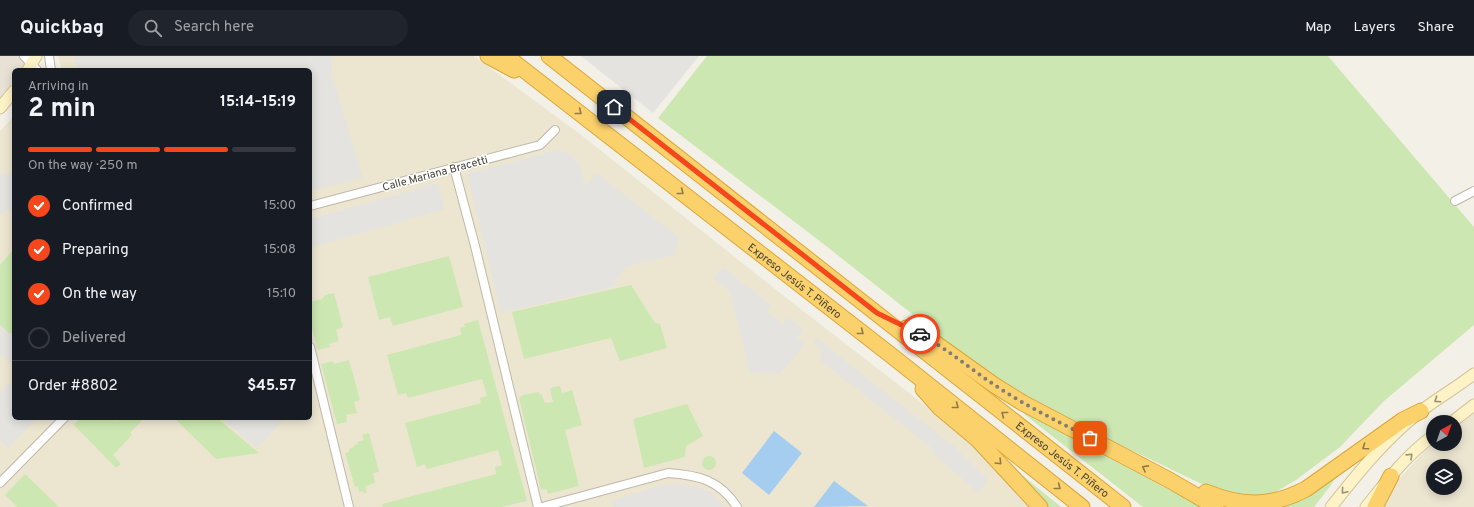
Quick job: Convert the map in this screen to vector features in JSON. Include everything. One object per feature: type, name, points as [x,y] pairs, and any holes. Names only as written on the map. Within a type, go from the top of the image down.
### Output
[{"type":"highway","points":[[488,56],[548,88]]},
{"type":"highway","name":"Expreso Jesús T. Piñero","points":[[506,56],[892,356],[1082,507]]},
{"type":"highway","name":"Expreso Jesús T. Piñero","points":[[549,56],[1123,507]]},
{"type":"highway","points":[[554,56],[564,68]]},
{"type":"highway","points":[[877,313],[931,340],[1022,403],[1171,481],[1216,507]]},
{"type":"highway","points":[[892,356],[940,408],[977,440],[1040,507]]},
{"type":"highway","points":[[1171,481],[1237,503],[1260,505],[1285,500],[1294,497],[1403,420],[1421,411]]},
{"type":"highway","points":[[1375,507],[1390,476]]},
{"type":"main road","points":[[0,108],[12,93]]},
{"type":"main road","points":[[1331,507],[1370,459],[1421,411],[1474,374]]},
{"type":"main road","points":[[1462,415],[1474,406]]},
{"type":"main road","points":[[1366,507],[1390,476],[1426,442]]},
{"type":"street","points":[[49,56],[51,68]]},
{"type":"street","name":"Calle Mariana Bracetti","points":[[312,205],[540,145],[555,130]]},
{"type":"street","points":[[454,168],[477,253],[538,507]]},
{"type":"street","points":[[1455,202],[1474,191]]},
{"type":"street","points":[[312,355],[349,507]]},
{"type":"street","points":[[0,483],[62,420]]},
{"type":"street","points":[[542,507],[668,474],[686,474],[704,478],[722,490],[737,507]]},
{"type":"shaded area","points":[[0,56],[26,56],[26,62],[22,68],[12,68],[12,84],[0,99]]},
{"type":"shaded area","points":[[58,56],[474,56],[580,134],[789,300],[966,437],[1034,507],[0,507],[0,131],[12,118],[12,420],[312,420],[312,68],[61,68]]},
{"type":"shaded area","points":[[72,56],[334,56],[332,62],[332,75],[363,178],[312,191],[312,68],[78,68]]},
{"type":"shaded area","points":[[581,56],[699,56],[653,113]]},
{"type":"shaded area","points":[[557,150],[566,152],[579,163],[585,186],[597,173],[677,236],[678,241],[675,255],[626,267],[615,281],[617,286],[501,313],[467,174]]},
{"type":"shaded area","points":[[12,169],[12,214],[6,209],[0,215],[0,171],[6,176]]},
{"type":"shaded area","points":[[437,183],[445,209],[312,247],[312,218]]},
{"type":"shaded area","points":[[723,267],[771,305],[767,311],[783,324],[789,317],[803,330],[797,337],[805,344],[780,374],[750,373],[730,292],[714,278]]},
{"type":"shaded area","points":[[0,325],[10,334],[12,333],[12,365],[0,354]]},
{"type":"shaded area","points":[[817,338],[955,447],[986,478],[987,483],[978,493],[932,452],[933,449],[821,361],[821,349],[812,341]]},
{"type":"shaded area","points":[[12,381],[12,420],[35,420],[8,448],[0,440],[0,393]]},
{"type":"shaded area","points":[[1474,414],[1474,507],[1382,507],[1395,483],[1426,450],[1462,451],[1462,423]]},
{"type":"shaded area","points":[[223,420],[283,420],[257,448]]},
{"type":"shaded area","points":[[678,483],[701,488],[712,493],[725,507],[613,507],[611,501],[662,485]]},
{"type":"green space","points":[[707,56],[1328,56],[1474,227],[1474,325],[1384,401],[1340,447],[1296,480],[1267,497],[1212,489],[1011,392],[821,242],[658,118]]},
{"type":"green space","points":[[12,251],[12,333],[10,334],[0,325],[0,265]]},
{"type":"green space","points":[[449,256],[463,307],[393,326],[390,317],[379,320],[368,277]]},
{"type":"green space","points":[[631,285],[655,323],[660,324],[667,348],[620,361],[611,338],[524,359],[512,312]]},
{"type":"green space","points":[[334,293],[343,327],[336,330],[339,341],[329,344],[330,347],[318,350],[312,328],[312,302],[322,299],[325,295]]},
{"type":"green space","points":[[478,320],[527,501],[502,507],[383,507],[382,504],[496,474],[495,467],[502,465],[498,450],[427,469],[425,464],[417,467],[405,423],[481,403],[480,398],[487,396],[482,379],[408,398],[406,393],[398,395],[387,355],[461,335],[460,328],[465,327],[464,324]]},
{"type":"green space","points":[[349,360],[360,400],[354,402],[357,413],[346,415],[347,422],[337,424],[321,364],[333,361],[334,364]]},
{"type":"green space","points":[[560,386],[562,393],[572,390],[582,425],[565,430],[579,486],[548,494],[546,489],[541,490],[519,398],[523,395],[538,392],[542,395],[545,403],[553,402],[550,389]]},
{"type":"green space","points":[[687,404],[703,436],[686,446],[685,457],[644,468],[633,419]]},
{"type":"green space","points":[[1025,411],[1101,454],[1202,507],[1143,507],[1024,414]]},
{"type":"green space","points":[[78,420],[142,420],[130,433],[132,435],[113,455],[121,464],[116,468],[74,425]]},
{"type":"green space","points":[[176,420],[219,420],[259,453],[216,459]]},
{"type":"green space","points":[[369,433],[379,472],[373,473],[375,483],[365,486],[367,493],[364,493],[363,491],[359,492],[358,486],[355,487],[345,453],[349,452],[349,449],[354,447],[354,445],[358,444],[357,442],[364,440],[362,435]]},
{"type":"green space","points":[[706,456],[712,456],[716,460],[716,466],[712,470],[706,470],[702,466],[702,460]]},
{"type":"green space","points":[[25,474],[59,507],[17,507],[5,495]]},
{"type":"green space","points":[[1338,474],[1314,507],[1274,507]]},
{"type":"green space","points":[[1023,476],[1061,507],[1046,507],[1020,478]]},
{"type":"water","points":[[774,431],[802,453],[769,495],[742,473]]},
{"type":"water","points":[[834,481],[868,506],[814,507]]},
{"type":"way so far","points":[[920,334],[1022,403],[1090,438]]},
{"type":"route","points":[[614,107],[877,313],[920,334]]}]
